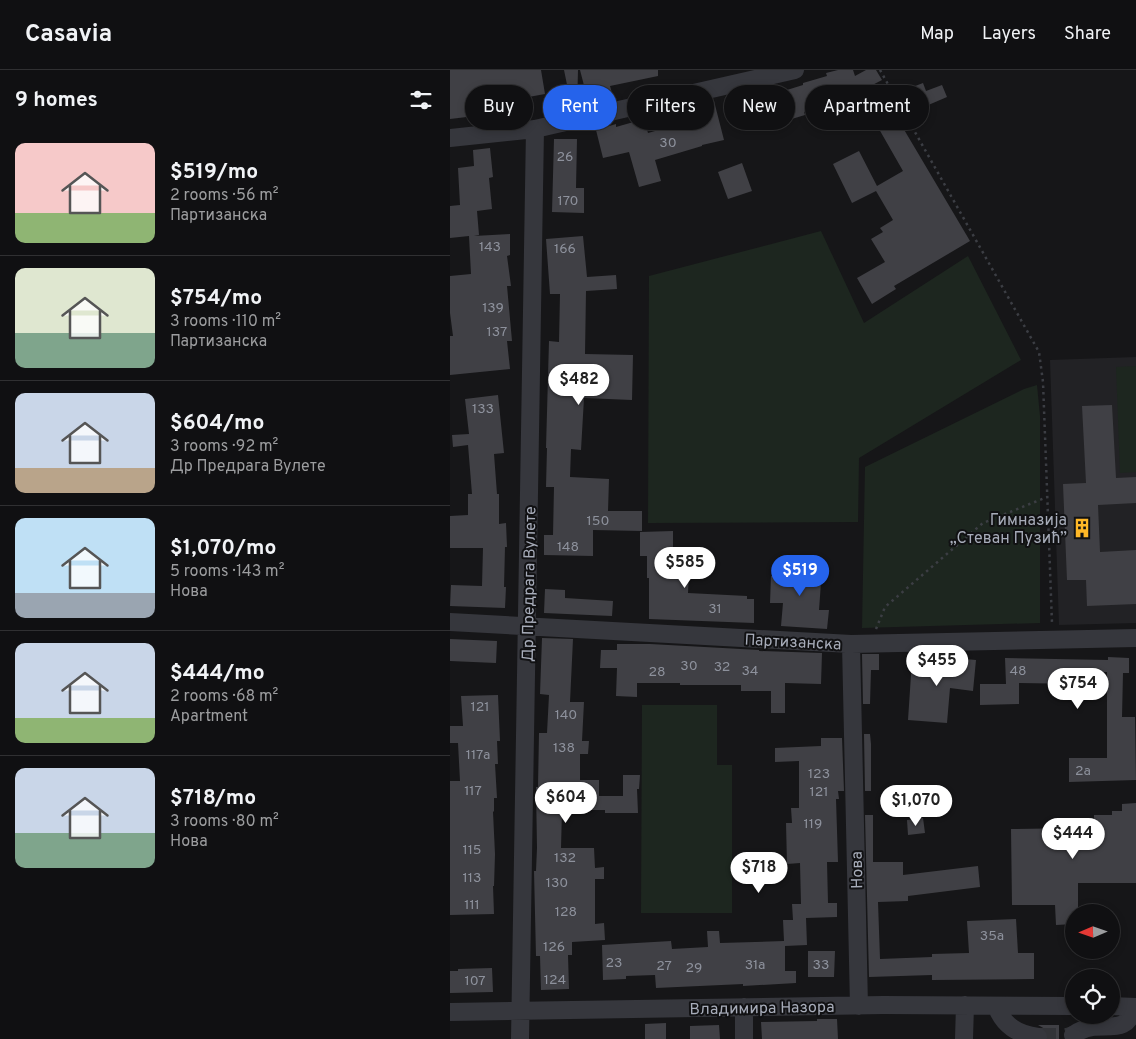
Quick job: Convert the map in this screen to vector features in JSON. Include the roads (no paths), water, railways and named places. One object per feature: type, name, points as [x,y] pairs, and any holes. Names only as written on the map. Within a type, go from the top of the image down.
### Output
[{"type":"street","points":[[450,138],[535,130],[795,70]]},
{"type":"street","name":"Др Предрага Вулете","points":[[520,1039],[535,130]]},
{"type":"street","name":"Партизанска","points":[[450,622],[851,644],[1136,638]]},
{"type":"street","name":"Нова","points":[[851,644],[859,1006]]},
{"type":"street","points":[[964,1039],[965,1006]]},
{"type":"street","points":[[996,1006],[1002,1018],[1012,1029],[1026,1035],[1038,1037]]},
{"type":"street","name":"Владимира Назора","points":[[450,1012],[744,1007],[1065,1006]]},
{"type":"street","points":[[1073,1035],[1087,1028],[1121,1025],[1130,1016],[1134,1007],[1120,1006]]},
{"type":"street","points":[[744,1007],[744,1039]]},
{"type":"tunnel","points":[[1038,1037],[1067,1037],[1073,1035]]},
{"type":"place","name":"Гимназија „Стеван Пузић”","points":[[1082,528]]}]
